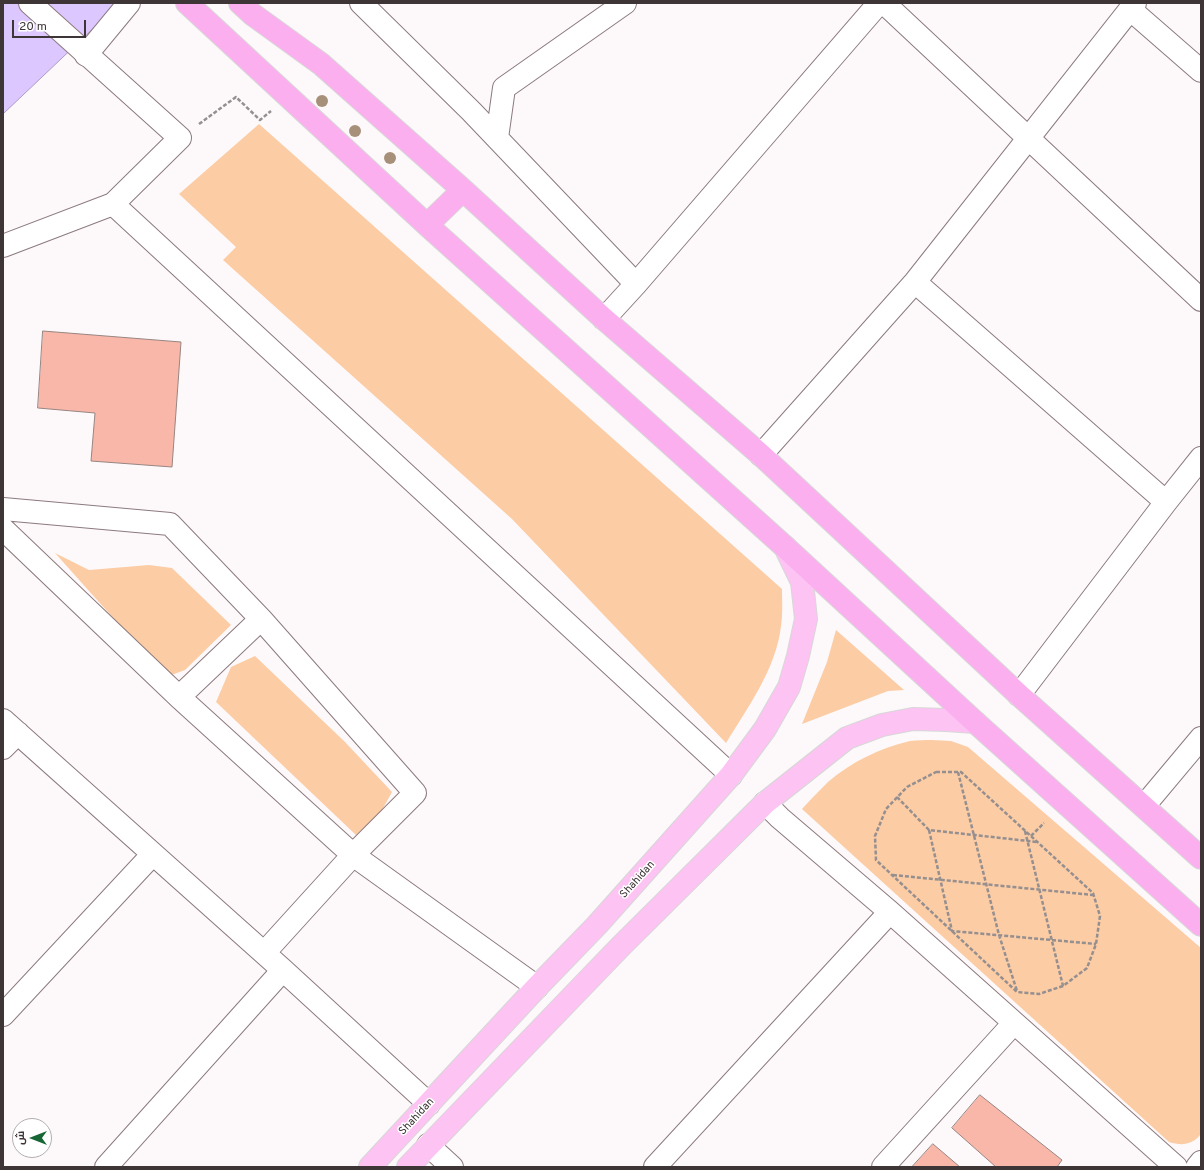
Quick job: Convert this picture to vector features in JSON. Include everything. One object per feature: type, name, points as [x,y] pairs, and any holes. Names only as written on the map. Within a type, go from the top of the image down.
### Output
[{"type":"highway","points":[[187,3],[427,225],[785,547],[975,722],[1201,925]]},
{"type":"highway","points":[[246,9],[321,64],[463,190],[604,319],[761,455],[1019,695],[1201,858]]},
{"type":"highway","points":[[427,225],[463,190]]},
{"type":"main road","name":"Shahidan","points":[[370,1167],[537,987],[598,925],[731,775],[765,729],[789,687],[806,620],[802,582],[785,547]]},
{"type":"main road","points":[[408,1167],[621,946],[765,803],[847,738],[882,725],[914,719],[975,722]]},
{"type":"main road","points":[[598,925],[621,946]]},
{"type":"street","points":[[3,246],[113,204],[180,138],[30,3]]},
{"type":"street","points":[[86,55],[129,3]]},
{"type":"street","points":[[361,3],[471,111],[636,284]]},
{"type":"street","points":[[497,138],[504,88],[625,3]]},
{"type":"street","points":[[604,319],[879,3]]},
{"type":"street","points":[[884,3],[1201,300]]},
{"type":"street","points":[[761,455],[915,282],[1133,6],[1201,71]]},
{"type":"street","points":[[113,204],[731,775]]},
{"type":"street","points":[[915,282],[1166,502]]},
{"type":"street","points":[[1019,695],[1201,458]]},
{"type":"street","points":[[3,509],[170,524],[261,620],[415,793],[353,855],[264,953]]},
{"type":"street","points":[[3,529],[179,697],[353,855],[537,987]]},
{"type":"street","points":[[179,697],[261,620]]},
{"type":"street","points":[[8,734],[153,854],[283,970],[429,1104]]},
{"type":"street","points":[[1144,806],[1201,738]]},
{"type":"street","points":[[765,803],[780,818],[890,912],[1176,1167]]},
{"type":"street","points":[[3,1015],[153,854]]},
{"type":"street","points":[[655,1167],[890,912]]},
{"type":"street","points":[[106,1167],[283,970]]},
{"type":"street","points":[[883,1167],[1014,1023]]},
{"type":"street","points":[[428,1145],[452,1167]]},
{"type":"street","points":[[1197,1167],[1201,1162]]},
{"type":"path","points":[[180,138],[236,97],[260,120],[273,110]]},
{"type":"path","points":[[936,772],[958,772],[961,772],[1093,892],[1100,916],[1096,944],[1087,968],[1063,986],[1039,994],[1017,992],[876,860],[875,836],[886,809],[906,786],[936,772]]},
{"type":"path","points":[[958,772],[999,935],[1017,992]]},
{"type":"path","points":[[898,797],[929,830],[952,931]]},
{"type":"path","points":[[1031,836],[1044,823]]},
{"type":"path","points":[[929,830],[1038,842]]},
{"type":"path","points":[[1025,830],[1063,986]]},
{"type":"path","points":[[893,875],[1093,895]]},
{"type":"path","points":[[952,931],[1096,944]]},
{"type":"shaded area","points":[[3,3],[120,3],[3,114]]},
{"type":"shaded area","points":[[259,124],[782,589],[782,621],[778,642],[773,657],[760,687],[726,743],[512,519],[223,260],[236,247],[179,194]]},
{"type":"shaded area","points":[[55,553],[89,570],[149,565],[172,568],[231,625],[185,670],[166,677]]},
{"type":"shaded area","points":[[836,630],[904,690],[888,691],[802,724],[827,662]]},
{"type":"shaded area","points":[[255,656],[345,742],[392,792],[381,812],[356,835],[216,702],[231,667]]},
{"type":"shaded area","points":[[918,740],[951,741],[968,747],[1201,948],[1201,1134],[1198,1138],[1186,1144],[1169,1142],[802,809],[828,782],[856,762],[899,744]]},
{"type":"building","points":[[43,331],[181,342],[172,467],[91,461],[95,413],[38,408]]},
{"type":"building","points":[[980,1095],[1062,1160],[1057,1167],[996,1167],[952,1128]]},
{"type":"building","points":[[933,1144],[960,1167],[912,1167]]}]
